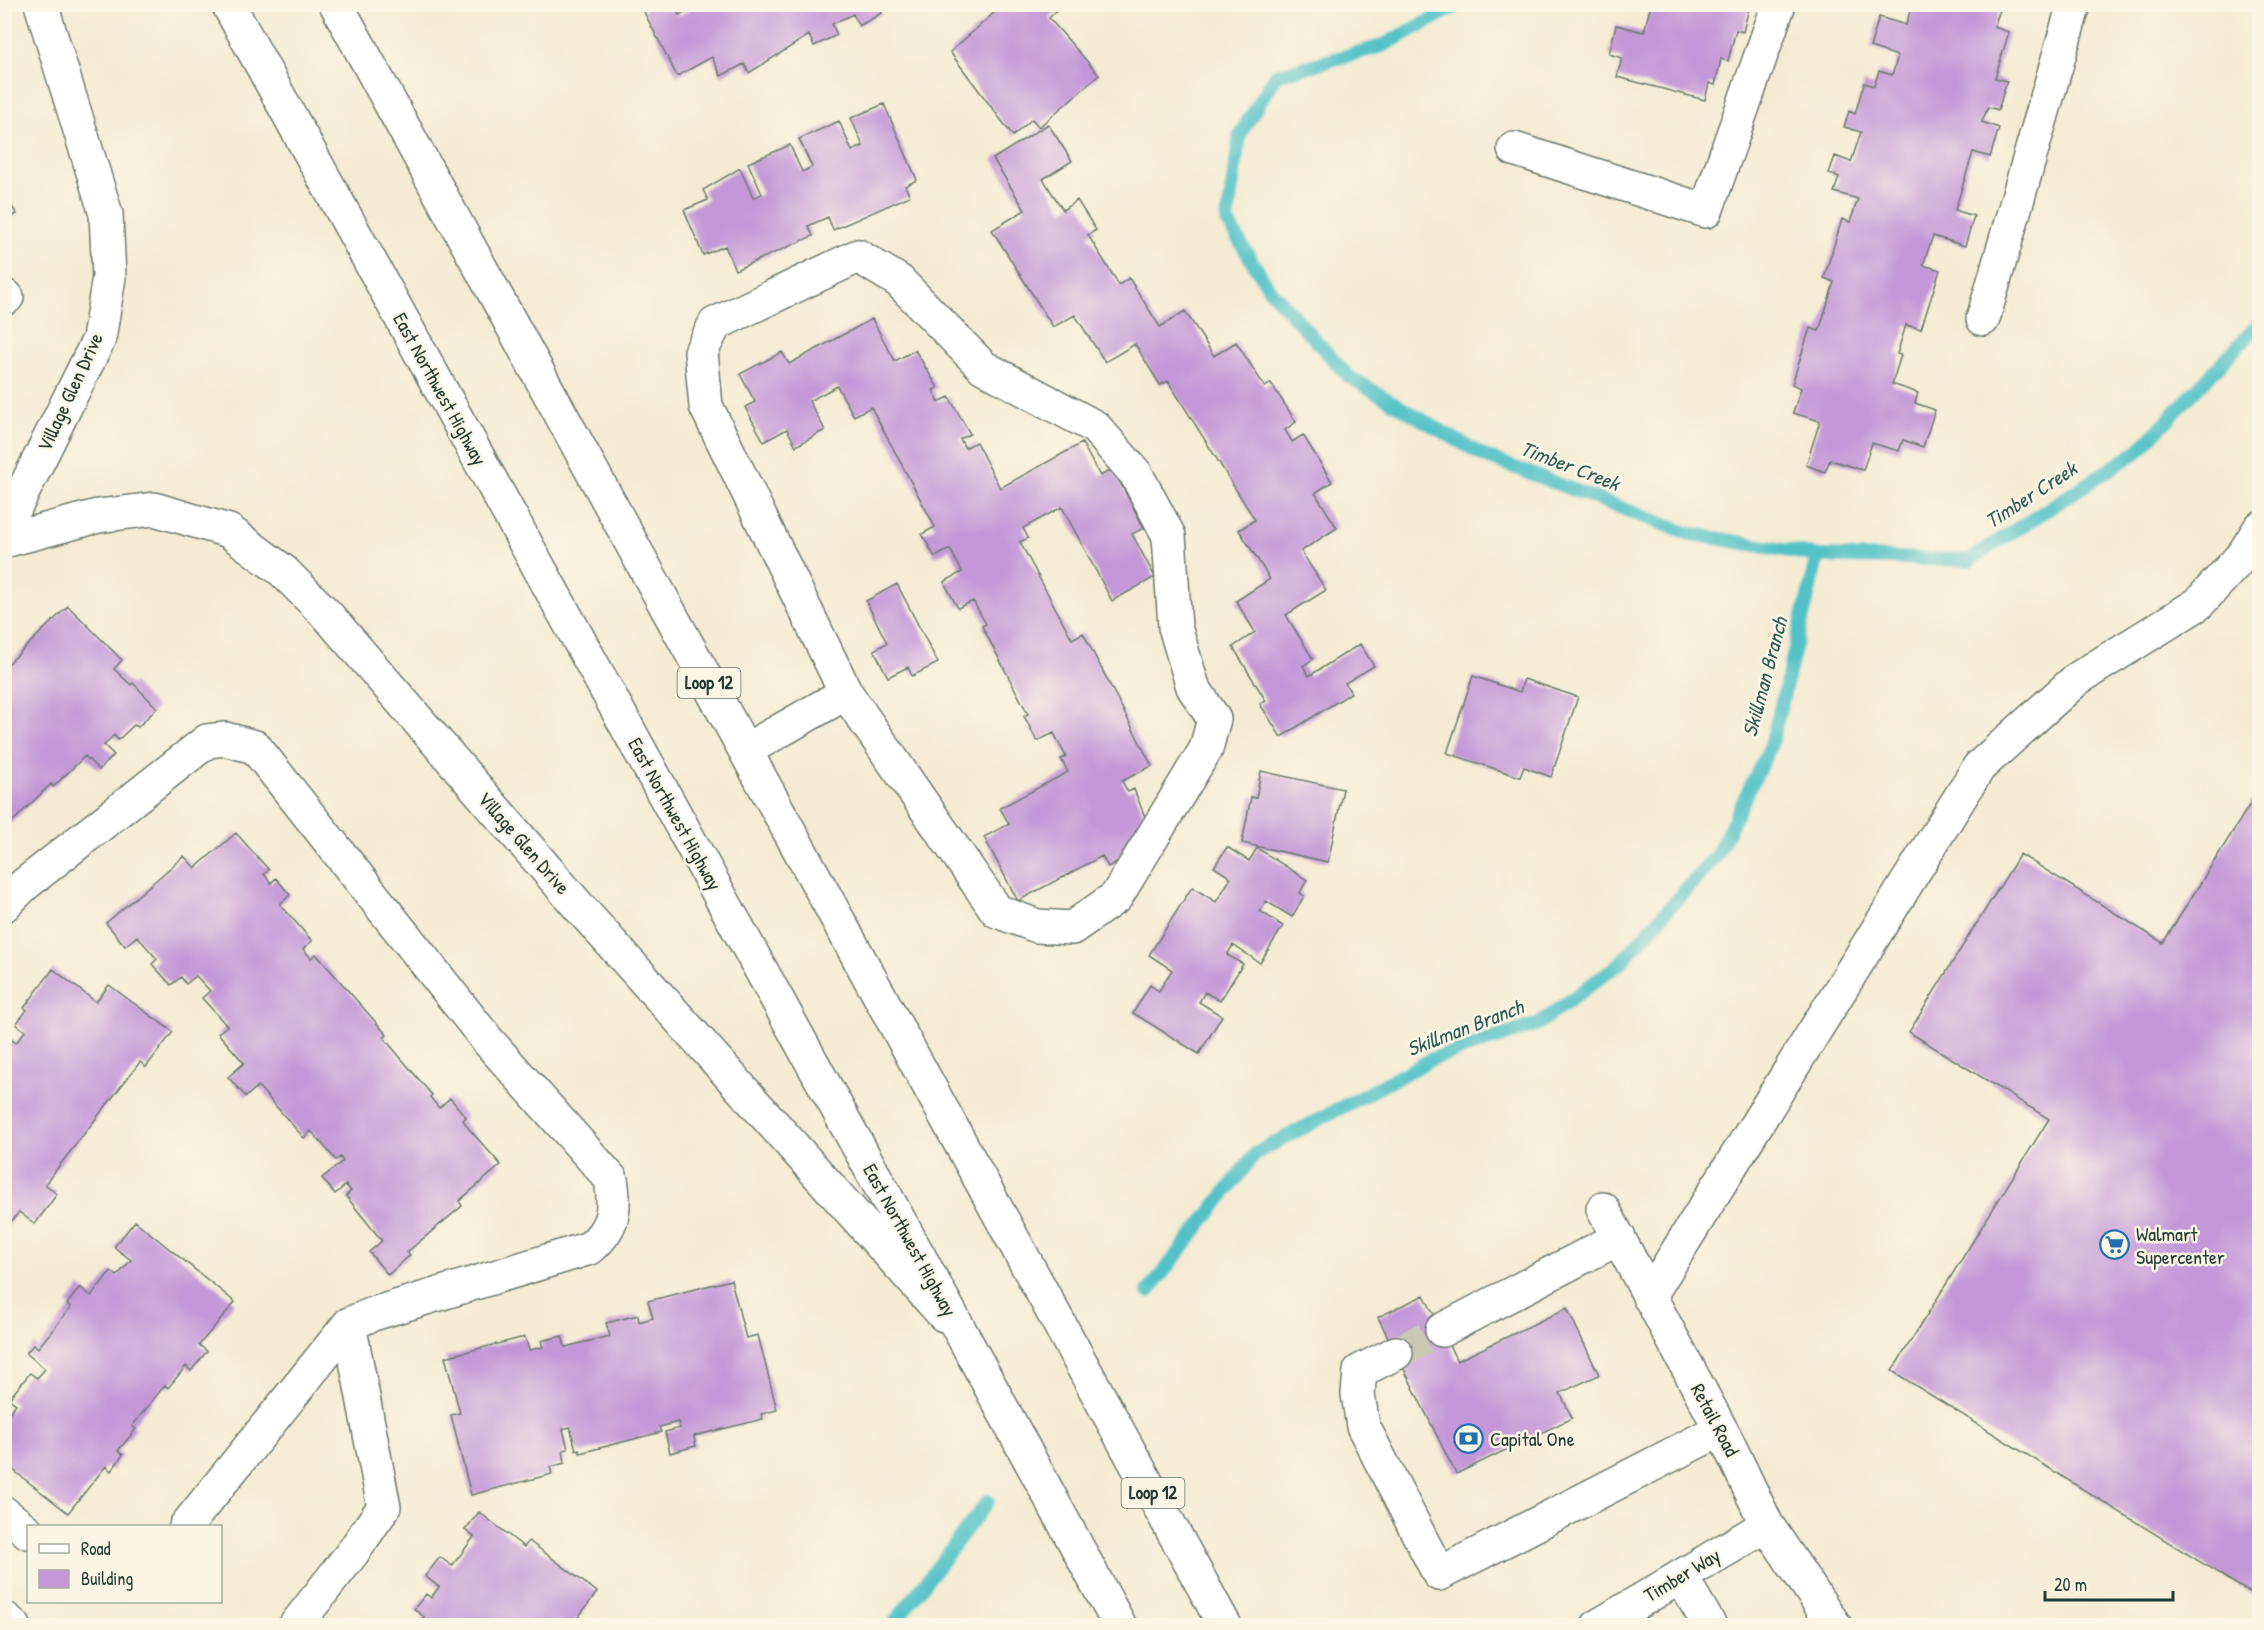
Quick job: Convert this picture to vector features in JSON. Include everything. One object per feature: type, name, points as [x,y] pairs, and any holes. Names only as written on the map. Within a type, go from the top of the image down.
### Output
[{"type":"main road","name":"Village Glen Drive","points":[[4,530],[99,339],[109,277],[106,214],[41,4]]},
{"type":"main road","name":"East Northwest Highway","points":[[228,4],[964,1338],[1124,1621]]},
{"type":"main road","name":"Loop 12","points":[[336,4],[1225,1626]]},
{"type":"main road","points":[[1514,148],[1706,211],[1779,4]]},
{"type":"main road","points":[[1983,319],[2074,4]]},
{"type":"main road","points":[[858,256],[899,281],[983,367],[1095,427],[1136,474],[1169,536],[1175,627],[1193,687],[1214,719],[1206,748],[1116,897],[1072,928],[1037,926],[997,911],[846,693],[706,406],[701,352],[715,324],[858,256]]},
{"type":"main road","name":"Village Glen Drive","points":[[4,541],[98,516],[153,509],[229,531],[284,571],[329,617],[580,908],[964,1338]]},
{"type":"main road","points":[[1649,1297],[1979,767],[2078,679],[2198,604],[2243,555],[2259,528]]},
{"type":"main road","points":[[746,750],[846,693]]},
{"type":"main road","points":[[4,905],[24,885],[207,741],[225,739],[255,747],[488,1041],[611,1179],[614,1196],[612,1219],[603,1236],[590,1248],[373,1314],[349,1324],[188,1525]]},
{"type":"main road","name":"Retail Road","points":[[1603,1209],[1720,1430],[1767,1525],[1835,1626]]},
{"type":"main road","points":[[1442,1330],[1618,1238]]},
{"type":"main road","points":[[295,1626],[353,1552],[384,1507],[349,1324]]},
{"type":"main road","points":[[1396,1353],[1360,1371],[1358,1394],[1363,1426],[1439,1575],[1720,1430]]},
{"type":"main road","points":[[4,1513],[27,1531]]},
{"type":"main road","name":"Timber Way","points":[[1598,1626],[1767,1525]]},
{"type":"main road","points":[[1680,1576],[1710,1626]]},
{"type":"main road","points":[[4,1618],[14,1626]]},
{"type":"building","points":[[653,4],[673,4],[679,15],[689,10],[686,4],[878,4],[882,13],[859,26],[853,14],[832,24],[837,35],[814,46],[809,35],[749,73],[744,64],[721,76],[712,57],[677,76],[643,10]]},
{"type":"building","points":[[1004,4],[1051,4],[1056,11],[1049,18],[1099,75],[1039,127],[1032,119],[1013,136],[950,52]]},
{"type":"building","points":[[1651,4],[1750,4],[1743,32],[1736,30],[1728,61],[1721,59],[1715,85],[1709,83],[1705,100],[1617,77],[1622,58],[1609,54],[1616,25],[1644,32]]},
{"type":"building","points":[[1912,4],[2002,4],[1994,27],[2009,32],[1995,78],[2007,81],[1998,110],[1988,107],[1982,122],[1999,128],[1990,157],[1973,152],[1955,210],[1974,216],[1965,246],[1933,236],[1923,265],[1940,270],[1921,329],[1906,325],[1897,354],[1901,355],[1892,384],[1918,393],[1915,403],[1935,410],[1923,447],[1903,440],[1899,451],[1872,443],[1863,470],[1830,460],[1825,472],[1806,465],[1820,421],[1793,413],[1801,388],[1792,384],[1810,328],[1819,331],[1834,282],[1824,278],[1842,219],[1850,222],[1858,199],[1834,192],[1839,177],[1829,173],[1835,156],[1851,162],[1861,132],[1844,127],[1849,111],[1855,114],[1864,83],[1874,86],[1879,71],[1892,75],[1898,56],[1870,47],[1879,17],[1906,25]]},
{"type":"building","points":[[884,104],[917,180],[905,186],[910,196],[833,230],[828,217],[808,226],[813,236],[735,270],[725,246],[703,255],[684,210],[708,200],[703,190],[740,168],[753,198],[762,194],[748,163],[790,145],[802,172],[812,167],[799,139],[839,121],[852,151],[863,146],[851,118]]},
{"type":"building","points":[[1048,124],[1072,161],[1043,179],[1063,210],[1077,200],[1096,230],[1088,235],[1119,285],[1129,278],[1160,327],[1185,311],[1214,356],[1236,342],[1265,387],[1271,383],[1296,422],[1285,430],[1292,442],[1303,435],[1332,482],[1315,493],[1337,528],[1301,551],[1326,590],[1286,615],[1313,659],[1303,666],[1309,676],[1360,644],[1374,666],[1345,683],[1351,693],[1281,737],[1260,704],[1266,701],[1233,647],[1255,632],[1236,601],[1270,579],[1239,530],[1255,520],[1168,381],[1160,385],[1135,344],[1105,362],[1075,315],[1053,327],[992,230],[1025,210],[993,159]]},
{"type":"building","points":[[4,195],[17,214],[4,222]]},
{"type":"building","points":[[872,319],[895,361],[915,350],[938,388],[933,390],[939,402],[949,397],[970,434],[960,439],[965,448],[976,442],[1000,488],[1082,443],[1100,476],[1113,469],[1144,528],[1132,534],[1155,577],[1112,601],[1062,507],[1023,528],[1028,538],[1020,542],[1072,639],[1083,633],[1152,766],[1122,781],[1128,792],[1134,789],[1150,830],[1130,842],[1135,852],[1108,867],[1102,856],[1018,901],[984,837],[1009,824],[1000,808],[1068,772],[1061,759],[1066,757],[1054,733],[1037,741],[1024,716],[1028,714],[982,626],[986,624],[973,601],[958,608],[944,582],[962,572],[950,549],[935,557],[922,534],[935,527],[871,407],[854,416],[837,386],[809,401],[825,430],[796,446],[787,429],[764,442],[745,407],[755,402],[740,374],[782,352],[789,364]]},
{"type":"building","points":[[897,584],[938,663],[912,676],[908,667],[888,677],[874,650],[887,643],[866,601]]},
{"type":"building","points":[[68,606],[122,660],[114,669],[131,685],[133,683],[157,708],[138,727],[134,725],[118,740],[114,735],[104,745],[114,755],[99,770],[85,756],[53,787],[51,784],[4,830],[4,684],[7,682],[4,679],[4,668]]},
{"type":"building","points":[[1473,676],[1520,692],[1524,679],[1578,697],[1551,777],[1524,767],[1520,777],[1447,753]]},
{"type":"building","points":[[1261,771],[1343,789],[1328,862],[1242,843],[1251,797],[1256,798]]},
{"type":"building","name":"Walmart Supercenter","points":[[2260,788],[2260,1599],[1892,1371],[2049,1119],[1909,1032],[2020,854],[2163,943]]},
{"type":"building","points":[[236,833],[269,870],[264,874],[271,883],[276,878],[290,895],[280,904],[312,941],[303,949],[311,958],[316,954],[387,1035],[384,1038],[432,1095],[430,1097],[439,1108],[450,1098],[466,1117],[463,1120],[469,1129],[501,1165],[459,1201],[462,1206],[407,1252],[410,1255],[388,1275],[369,1252],[382,1241],[346,1196],[351,1191],[346,1185],[335,1194],[322,1178],[343,1161],[340,1157],[336,1160],[311,1131],[304,1138],[258,1086],[246,1097],[228,1077],[244,1063],[218,1033],[227,1026],[202,998],[210,991],[196,976],[186,984],[181,977],[171,985],[152,964],[157,959],[137,936],[125,946],[106,923],[184,856],[195,868]]},
{"type":"building","points":[[1227,847],[1249,861],[1257,848],[1307,880],[1300,893],[1304,896],[1292,917],[1266,901],[1260,911],[1283,926],[1260,963],[1233,945],[1227,955],[1243,964],[1220,1001],[1205,992],[1199,1002],[1222,1016],[1199,1054],[1133,1013],[1150,985],[1159,991],[1172,970],[1149,955],[1192,887],[1216,902],[1231,878],[1214,867]]},
{"type":"building","points":[[53,969],[96,1002],[109,985],[173,1032],[146,1067],[140,1062],[45,1184],[57,1194],[35,1224],[19,1212],[4,1231],[4,1034],[16,1043],[25,1031],[16,1024],[27,1010],[24,1008]]},
{"type":"building","points":[[135,1221],[235,1302],[199,1345],[207,1351],[191,1371],[186,1366],[168,1388],[165,1385],[132,1426],[136,1429],[118,1451],[123,1455],[111,1471],[106,1466],[68,1513],[4,1463],[4,1408],[10,1412],[16,1404],[9,1399],[30,1373],[37,1378],[45,1369],[26,1353],[34,1344],[38,1348],[71,1307],[67,1304],[80,1287],[91,1296],[111,1271],[117,1276],[131,1260],[114,1247]]},
{"type":"building","points":[[731,1280],[746,1338],[758,1335],[777,1410],[761,1414],[763,1419],[694,1436],[696,1446],[670,1453],[665,1432],[680,1428],[678,1422],[659,1427],[661,1432],[580,1453],[579,1449],[576,1450],[570,1427],[563,1429],[568,1449],[563,1450],[565,1463],[550,1467],[552,1474],[471,1495],[451,1415],[460,1413],[445,1357],[525,1337],[529,1350],[543,1347],[541,1341],[562,1336],[565,1347],[610,1336],[606,1323],[638,1315],[639,1322],[653,1318],[648,1301]]},
{"type":"building","points":[[1424,1295],[1457,1361],[1567,1308],[1599,1375],[1560,1393],[1572,1418],[1456,1474],[1378,1317]]},
{"type":"building","points":[[479,1512],[524,1547],[529,1541],[597,1592],[572,1626],[418,1626],[424,1617],[414,1609],[426,1594],[431,1598],[439,1587],[425,1576],[440,1557],[452,1566],[474,1537],[465,1530]]},
{"type":"waterway","name":"Timber Creek","points":[[1460,4],[1382,46],[1276,75],[1240,134],[1227,221],[1270,290],[1348,376],[1484,456],[1687,533],[1818,556],[1969,560],[2138,451],[2260,323]]},
{"type":"waterway","name":"Skillman Branch","points":[[1148,1292],[1256,1153],[1432,1059],[1538,1024],[1620,963],[1716,856],[1771,745],[1818,556]]},
{"type":"waterway","name":"Skillman Branch","points":[[892,1626],[988,1501]]},
{"type":"tunnel","points":[[1396,1353],[1442,1330]]},
{"type":"place","name":"Walmart Supercenter","points":[[2115,1245]]},
{"type":"place","name":"Capital One","points":[[1469,1439]]}]
